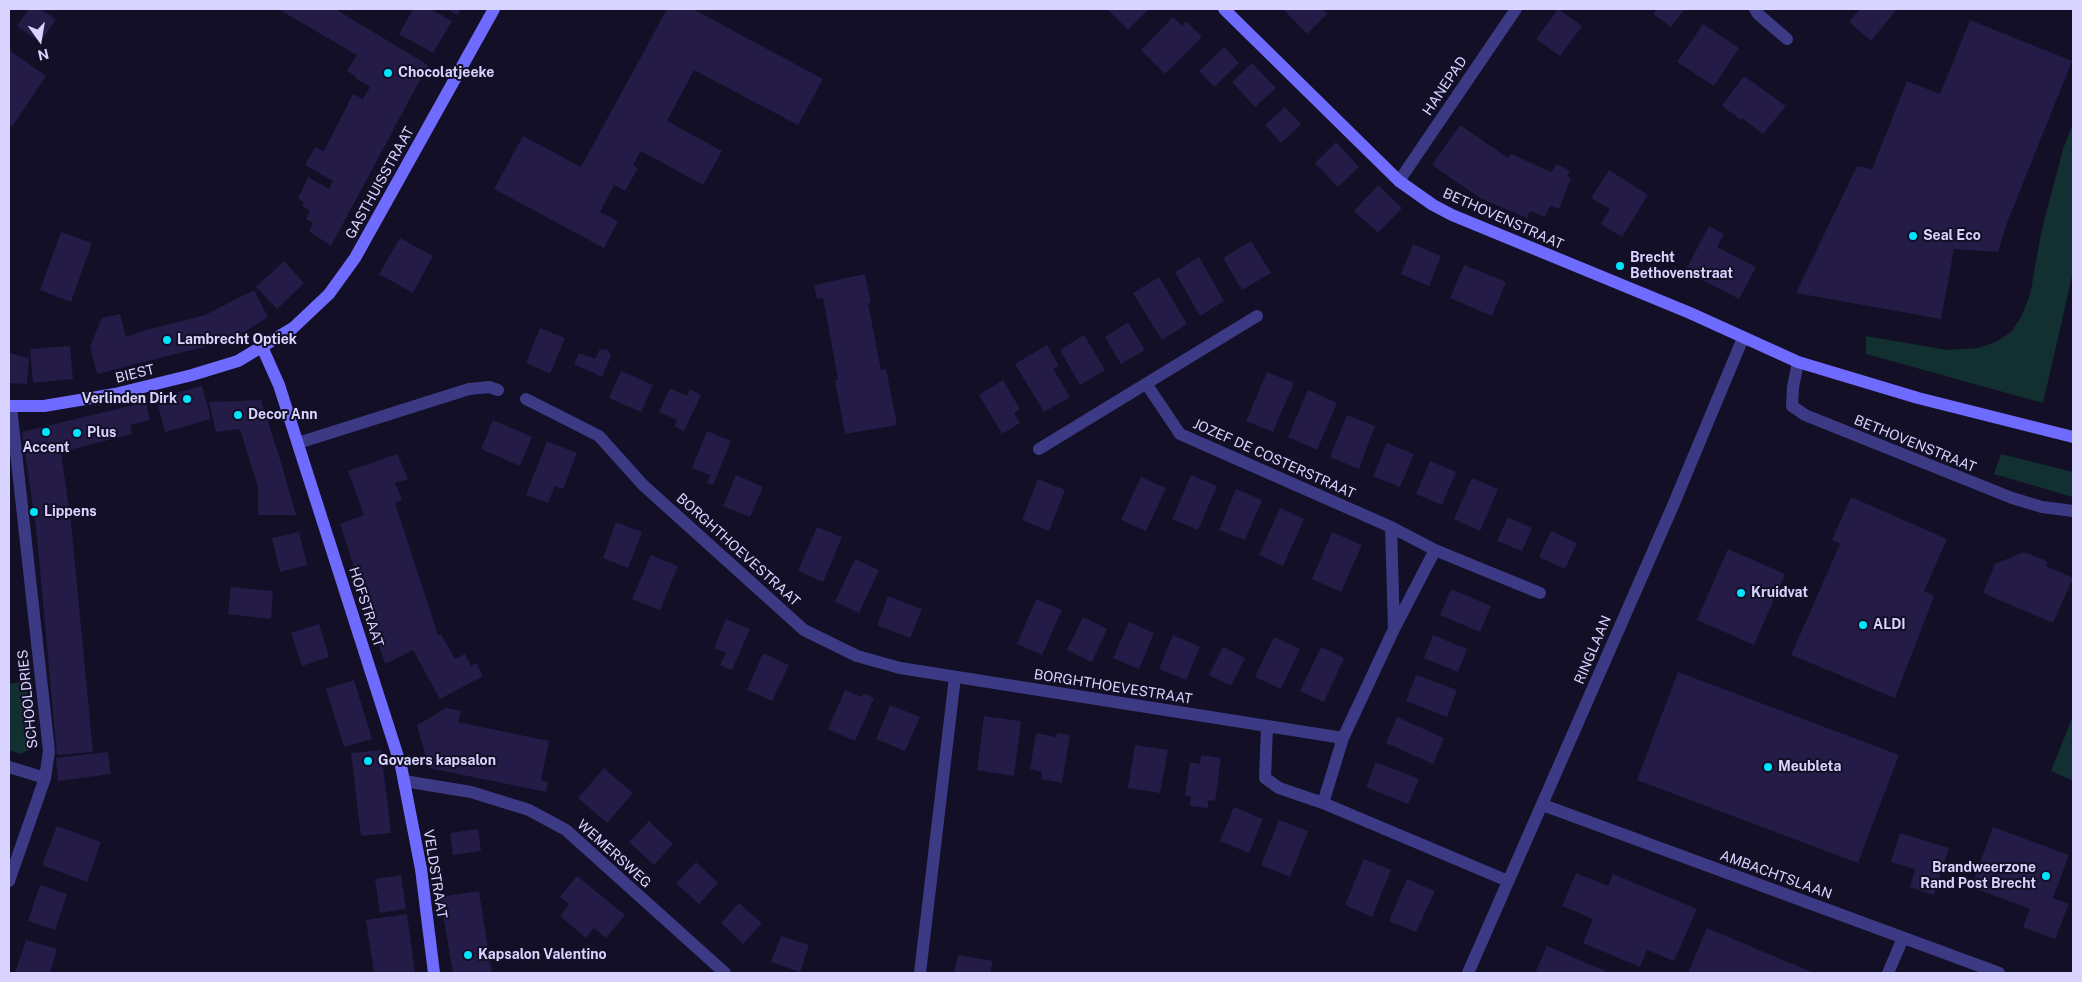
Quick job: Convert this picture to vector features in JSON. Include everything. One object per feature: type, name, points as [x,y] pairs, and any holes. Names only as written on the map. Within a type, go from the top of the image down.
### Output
[{"type":"main road","name":"GASTHUISSTRAAT","points":[[262,347],[293,328],[329,294],[355,258],[494,9]]},
{"type":"main road","name":"BETHOVENSTRAAT","points":[[1224,9],[1400,181],[1433,205],[1452,215],[1690,313],[1798,362],[1918,398],[2072,433]]},
{"type":"main road","name":"BIEST","points":[[10,406],[44,406],[115,394],[238,361],[262,347]]},
{"type":"main road","name":"HOFSTRAAT","points":[[262,347],[278,385],[298,444],[404,780]]},
{"type":"main road","name":"VELDSTRAAT","points":[[404,780],[421,869],[434,973]]},
{"type":"street","name":"HANEPAD","points":[[1400,181],[1516,9]]},
{"type":"street","points":[[1755,9],[1758,14],[1787,39]]},
{"type":"street","points":[[1039,449],[1147,385],[1257,316]]},
{"type":"street","name":"RINGLAAN","points":[[1468,973],[1672,508],[1743,338]]},
{"type":"street","name":"BETHOVENSTRAAT","points":[[1798,362],[1793,387],[1792,406],[1805,415],[2012,498],[2042,507],[2073,511]]},
{"type":"street","name":"JOZEF DE COSTERSTRAAT","points":[[1147,385],[1180,434],[1391,527],[1435,550],[1540,593]]},
{"type":"street","points":[[298,444],[469,389],[489,387],[498,390]]},
{"type":"street","name":"BORGHTHOEVESTRAAT","points":[[526,399],[599,436],[643,485],[804,630],[857,656],[900,668],[1342,738]]},
{"type":"street","name":"SCHOOLDRIES","points":[[9,881],[45,778],[49,752],[10,406]]},
{"type":"street","points":[[1391,527],[1394,628]]},
{"type":"street","points":[[1323,803],[1342,738],[1394,628],[1435,550]]},
{"type":"street","points":[[920,973],[955,677]]},
{"type":"street","points":[[1267,727],[1265,778],[1279,788],[1323,803],[1508,881]]},
{"type":"street","points":[[9,767],[45,778]]},
{"type":"street","name":"WEMERSWEG","points":[[404,780],[471,792],[529,810],[566,830],[725,973]]},
{"type":"street","name":"AMBACHTSLAAN","points":[[1543,805],[1999,973]]},
{"type":"street","points":[[1888,973],[1904,938]]},
{"type":"green space","points":[[2073,124],[2073,272],[2043,403],[1866,354],[1866,336],[1947,350],[1978,348],[1996,342],[2011,332],[2021,317],[2030,295],[2041,233],[2063,149]]},
{"type":"green space","points":[[2001,454],[2073,472],[2073,497],[1994,474]]},
{"type":"green space","points":[[26,681],[33,742],[29,750],[21,754],[9,750],[9,684]]},
{"type":"green space","points":[[2073,716],[2073,781],[2051,771]]},
{"type":"building","points":[[29,9],[41,9],[56,20],[40,42],[17,26]]},
{"type":"building","points":[[278,9],[335,9],[428,65],[331,246],[309,231],[313,223],[306,219],[310,210],[302,206],[304,203],[298,198],[308,177],[329,189],[333,181],[305,165],[315,147],[324,151],[353,94],[363,99],[370,87],[347,71],[357,55]]},
{"type":"building","points":[[413,9],[430,9],[452,21],[433,53],[399,34]]},
{"type":"building","points":[[447,9],[461,9],[457,15]]},
{"type":"building","points":[[667,9],[693,9],[823,79],[798,125],[694,70],[667,121],[722,151],[703,185],[641,151],[633,165],[638,168],[625,191],[614,185],[600,212],[618,221],[604,248],[494,189],[523,136],[581,167]]},
{"type":"building","points":[[1107,9],[1149,9],[1128,30]]},
{"type":"building","points":[[1283,9],[1322,9],[1327,14],[1307,34]]},
{"type":"building","points":[[1558,9],[1582,26],[1560,56],[1536,39]]},
{"type":"building","points":[[1657,9],[1685,9],[1671,27],[1653,14]]},
{"type":"building","points":[[1860,9],[1897,9],[1871,41],[1849,22]]},
{"type":"building","points":[[1173,17],[1182,26],[1186,21],[1202,37],[1165,74],[1141,50]]},
{"type":"building","points":[[1970,20],[2072,61],[2007,223],[1998,252],[1954,249],[1941,319],[1796,293],[1857,166],[1872,169],[1907,81],[1940,94]]},
{"type":"building","points":[[1703,24],[1739,48],[1714,86],[1677,62]]},
{"type":"building","points":[[1224,47],[1239,63],[1214,87],[1199,71]]},
{"type":"building","points":[[9,50],[46,76],[12,127],[9,125]]},
{"type":"building","points":[[1252,63],[1276,88],[1255,107],[1232,82]]},
{"type":"building","points":[[1744,76],[1786,106],[1763,134],[1722,106]]},
{"type":"building","points":[[1285,107],[1301,124],[1281,143],[1265,125]]},
{"type":"building","points":[[1460,125],[1508,158],[1511,154],[1551,172],[1557,164],[1570,171],[1567,176],[1571,178],[1559,209],[1550,206],[1545,217],[1530,211],[1527,218],[1480,198],[1432,165]]},
{"type":"building","points":[[1336,142],[1359,167],[1338,187],[1315,163]]},
{"type":"building","points":[[1609,170],[1648,195],[1622,237],[1601,224],[1610,209],[1591,198]]},
{"type":"building","points":[[1378,185],[1402,208],[1378,233],[1354,211]]},
{"type":"building","points":[[1709,226],[1724,234],[1717,247],[1756,267],[1739,299],[1685,271]]},
{"type":"building","points":[[61,232],[92,243],[71,302],[40,290]]},
{"type":"building","points":[[400,238],[433,256],[413,293],[379,274]]},
{"type":"building","points":[[1251,241],[1271,273],[1242,290],[1223,258]]},
{"type":"building","points":[[1413,244],[1441,256],[1429,286],[1401,274]]},
{"type":"building","points":[[1199,257],[1224,301],[1200,316],[1175,272]]},
{"type":"building","points":[[284,261],[304,283],[277,309],[256,287]]},
{"type":"building","points":[[1464,265],[1506,282],[1492,316],[1450,298]]},
{"type":"building","points":[[865,274],[871,303],[868,303],[881,370],[886,369],[897,425],[845,434],[835,380],[838,379],[823,298],[817,299],[814,285]]},
{"type":"building","points":[[1159,277],[1187,324],[1162,340],[1133,293]]},
{"type":"building","points":[[254,290],[268,317],[246,331],[219,343],[97,374],[90,346],[102,318],[120,314],[126,337],[205,315]]},
{"type":"building","points":[[1128,322],[1145,350],[1121,364],[1105,337]]},
{"type":"building","points":[[540,328],[565,338],[550,374],[526,363]]},
{"type":"building","points":[[1084,335],[1105,370],[1080,385],[1060,350]]},
{"type":"building","points":[[1047,345],[1059,366],[1053,369],[1070,397],[1044,412],[1015,364]]},
{"type":"building","points":[[70,346],[73,379],[33,383],[30,349]]},
{"type":"building","points":[[600,349],[608,350],[611,356],[602,377],[574,364],[579,353],[595,359]]},
{"type":"building","points":[[9,353],[29,358],[27,384],[9,383]]},
{"type":"building","points":[[621,371],[653,385],[641,412],[609,398]]},
{"type":"building","points":[[1267,372],[1294,383],[1273,432],[1246,421]]},
{"type":"building","points":[[1003,380],[1020,409],[1014,413],[1020,423],[1002,434],[979,395]]},
{"type":"building","points":[[202,386],[211,419],[165,432],[156,398]]},
{"type":"building","points":[[670,388],[687,396],[690,389],[701,395],[684,431],[674,426],[677,420],[659,412]]},
{"type":"building","points":[[1308,390],[1337,403],[1317,450],[1288,437]]},
{"type":"building","points":[[261,400],[296,515],[258,515],[258,487],[240,429],[216,432],[209,402]]},
{"type":"building","points":[[146,402],[150,420],[130,425],[132,434],[61,452],[71,522],[93,752],[57,755],[36,527],[22,432]]},
{"type":"building","points":[[1347,415],[1375,426],[1359,469],[1330,457]]},
{"type":"building","points":[[493,420],[532,437],[520,466],[481,449]]},
{"type":"building","points":[[707,431],[731,441],[713,485],[707,483],[710,475],[692,468]]},
{"type":"building","points":[[547,441],[577,453],[563,489],[555,486],[548,503],[526,495]]},
{"type":"building","points":[[1387,443],[1414,454],[1400,487],[1373,476]]},
{"type":"building","points":[[397,454],[408,479],[395,483],[402,500],[395,503],[438,635],[441,634],[455,659],[465,654],[471,666],[476,663],[483,676],[440,699],[413,650],[385,664],[340,524],[364,515],[348,471]]},
{"type":"building","points":[[1430,461],[1456,472],[1442,505],[1416,494]]},
{"type":"building","points":[[736,475],[763,487],[750,517],[723,506]]},
{"type":"building","points":[[1191,475],[1217,486],[1198,530],[1172,519]]},
{"type":"building","points":[[1141,477],[1166,488],[1146,531],[1121,520]]},
{"type":"building","points":[[1472,478],[1498,489],[1480,531],[1454,519]]},
{"type":"building","points":[[1038,479],[1065,490],[1049,531],[1022,520]]},
{"type":"building","points":[[1236,489],[1262,500],[1245,540],[1219,530]]},
{"type":"building","name":"ALDI","points":[[1851,497],[1947,539],[1924,591],[1934,596],[1895,698],[1791,655],[1840,544],[1832,540]]},
{"type":"building","points":[[1280,508],[1304,519],[1283,566],[1259,555]]},
{"type":"building","points":[[1508,517],[1532,528],[1522,551],[1497,541]]},
{"type":"building","points":[[616,522],[642,532],[628,568],[603,558]]},
{"type":"building","points":[[817,527],[842,537],[823,582],[798,571]]},
{"type":"building","points":[[1551,531],[1577,543],[1565,569],[1539,557]]},
{"type":"building","points":[[299,532],[307,565],[280,572],[272,538]]},
{"type":"building","points":[[1332,532],[1362,545],[1341,592],[1312,579]]},
{"type":"building","points":[[1728,549],[1785,574],[1754,645],[1697,620]]},
{"type":"building","points":[[2024,552],[2047,561],[2046,566],[2073,578],[2053,623],[1983,593],[1995,564]]},
{"type":"building","points":[[651,555],[678,566],[660,610],[632,599]]},
{"type":"building","points":[[855,559],[879,570],[859,613],[835,602]]},
{"type":"building","points":[[231,587],[273,591],[271,619],[228,614]]},
{"type":"building","points":[[1451,589],[1491,606],[1480,632],[1440,615]]},
{"type":"building","points":[[888,596],[922,609],[910,638],[877,625]]},
{"type":"building","points":[[1036,599],[1062,610],[1042,655],[1017,644]]},
{"type":"building","points":[[1083,617],[1107,629],[1092,662],[1067,650]]},
{"type":"building","points":[[726,619],[750,629],[732,670],[720,665],[726,653],[714,648]]},
{"type":"building","points":[[1129,622],[1154,633],[1139,669],[1113,658]]},
{"type":"building","points":[[319,624],[329,657],[302,666],[291,633]]},
{"type":"building","points":[[1173,635],[1200,647],[1186,680],[1159,669]]},
{"type":"building","points":[[1433,635],[1467,649],[1458,672],[1424,658]]},
{"type":"building","points":[[1274,637],[1300,649],[1281,689],[1255,677]]},
{"type":"building","points":[[1223,647],[1245,658],[1231,686],[1209,675]]},
{"type":"building","points":[[1321,647],[1344,658],[1324,702],[1300,691]]},
{"type":"building","points":[[763,653],[789,665],[772,701],[747,690]]},
{"type":"building","name":"Meubleta","points":[[1678,672],[1899,755],[1858,863],[1637,780]]},
{"type":"building","points":[[1416,675],[1457,690],[1447,717],[1406,701]]},
{"type":"building","points":[[354,680],[372,739],[344,747],[326,689]]},
{"type":"building","points":[[845,690],[862,697],[863,693],[874,698],[855,741],[828,729]]},
{"type":"building","points":[[890,705],[920,717],[905,751],[876,739]]},
{"type":"building","points":[[446,708],[461,711],[458,722],[549,741],[541,780],[548,782],[546,792],[429,768],[417,725]]},
{"type":"building","points":[[984,716],[1021,721],[1014,776],[977,770]]},
{"type":"building","points":[[1397,717],[1444,738],[1433,764],[1386,743]]},
{"type":"building","points":[[1036,733],[1056,737],[1057,733],[1070,735],[1062,783],[1041,779],[1042,772],[1030,769]]},
{"type":"building","points":[[1135,745],[1168,750],[1160,793],[1128,788]]},
{"type":"building","points":[[381,750],[391,833],[361,836],[351,753]]},
{"type":"building","points":[[108,752],[111,774],[58,781],[56,758]]},
{"type":"building","points":[[1201,755],[1221,758],[1215,801],[1208,800],[1208,808],[1190,806],[1191,796],[1185,796],[1190,762],[1200,764]]},
{"type":"building","points":[[1376,762],[1419,779],[1408,804],[1366,787]]},
{"type":"building","points":[[604,768],[633,793],[607,823],[578,798]]},
{"type":"building","points":[[1234,807],[1263,819],[1249,853],[1220,841]]},
{"type":"building","points":[[1279,820],[1308,831],[1290,877],[1261,865]]},
{"type":"building","points":[[649,821],[673,844],[654,865],[629,842]]},
{"type":"building","points":[[57,826],[101,842],[87,882],[42,865]]},
{"type":"building","points":[[1993,827],[2069,855],[2053,898],[2069,904],[2055,939],[2023,927],[2030,909],[1971,887]]},
{"type":"building","points":[[478,829],[481,851],[453,855],[450,833]]},
{"type":"building","points":[[1900,833],[1949,848],[1934,895],[1910,887],[1915,869],[1891,862]]},
{"type":"building","points":[[1364,859],[1391,870],[1372,917],[1345,905]]},
{"type":"building","points":[[696,862],[718,883],[699,904],[676,883]]},
{"type":"building","points":[[1576,873],[1608,886],[1613,874],[1697,909],[1674,961],[1647,950],[1640,967],[1583,943],[1593,919],[1562,906]]},
{"type":"building","points":[[401,875],[406,909],[380,913],[375,879]]},
{"type":"building","points":[[577,876],[625,915],[606,938],[594,928],[586,938],[560,916],[569,904],[560,897]]},
{"type":"building","points":[[1407,879],[1435,891],[1416,932],[1389,921]]},
{"type":"building","points":[[40,885],[67,894],[55,930],[28,921]]},
{"type":"building","points":[[479,891],[492,973],[453,973],[440,897]]},
{"type":"building","points":[[739,903],[762,923],[743,944],[721,923]]},
{"type":"building","points":[[407,914],[415,973],[374,973],[366,920]]},
{"type":"building","points":[[1707,928],[1814,973],[1688,973]]},
{"type":"building","points":[[781,936],[809,945],[800,972],[771,962]]},
{"type":"building","points":[[26,940],[57,949],[50,973],[15,973]]},
{"type":"building","points":[[1547,946],[1610,973],[1535,973]]},
{"type":"building","points":[[958,955],[993,961],[990,973],[954,973]]},
{"type":"place","name":"Chocolatjeeke","points":[[388,73]]},
{"type":"place","name":"Seal Eco","points":[[1913,236]]},
{"type":"place","name":"Brecht Bethovenstraat","points":[[1620,266]]},
{"type":"place","name":"Lambrecht Optiek","points":[[167,340]]},
{"type":"place","name":"Verlinden Dirk","points":[[187,399]]},
{"type":"place","name":"Decor Ann","points":[[238,415]]},
{"type":"place","name":"Accent","points":[[46,432]]},
{"type":"place","name":"Plus","points":[[77,433]]},
{"type":"place","name":"Lippens","points":[[34,512]]},
{"type":"place","name":"Kruidvat","points":[[1741,593]]},
{"type":"place","name":"ALDI","points":[[1863,625]]},
{"type":"place","name":"Govaers kapsalon","points":[[368,761]]},
{"type":"place","name":"Meubleta","points":[[1768,767]]},
{"type":"place","name":"Brandweerzone Rand Post Brecht","points":[[2046,876]]},
{"type":"place","name":"Kapsalon Valentino","points":[[468,955]]}]
